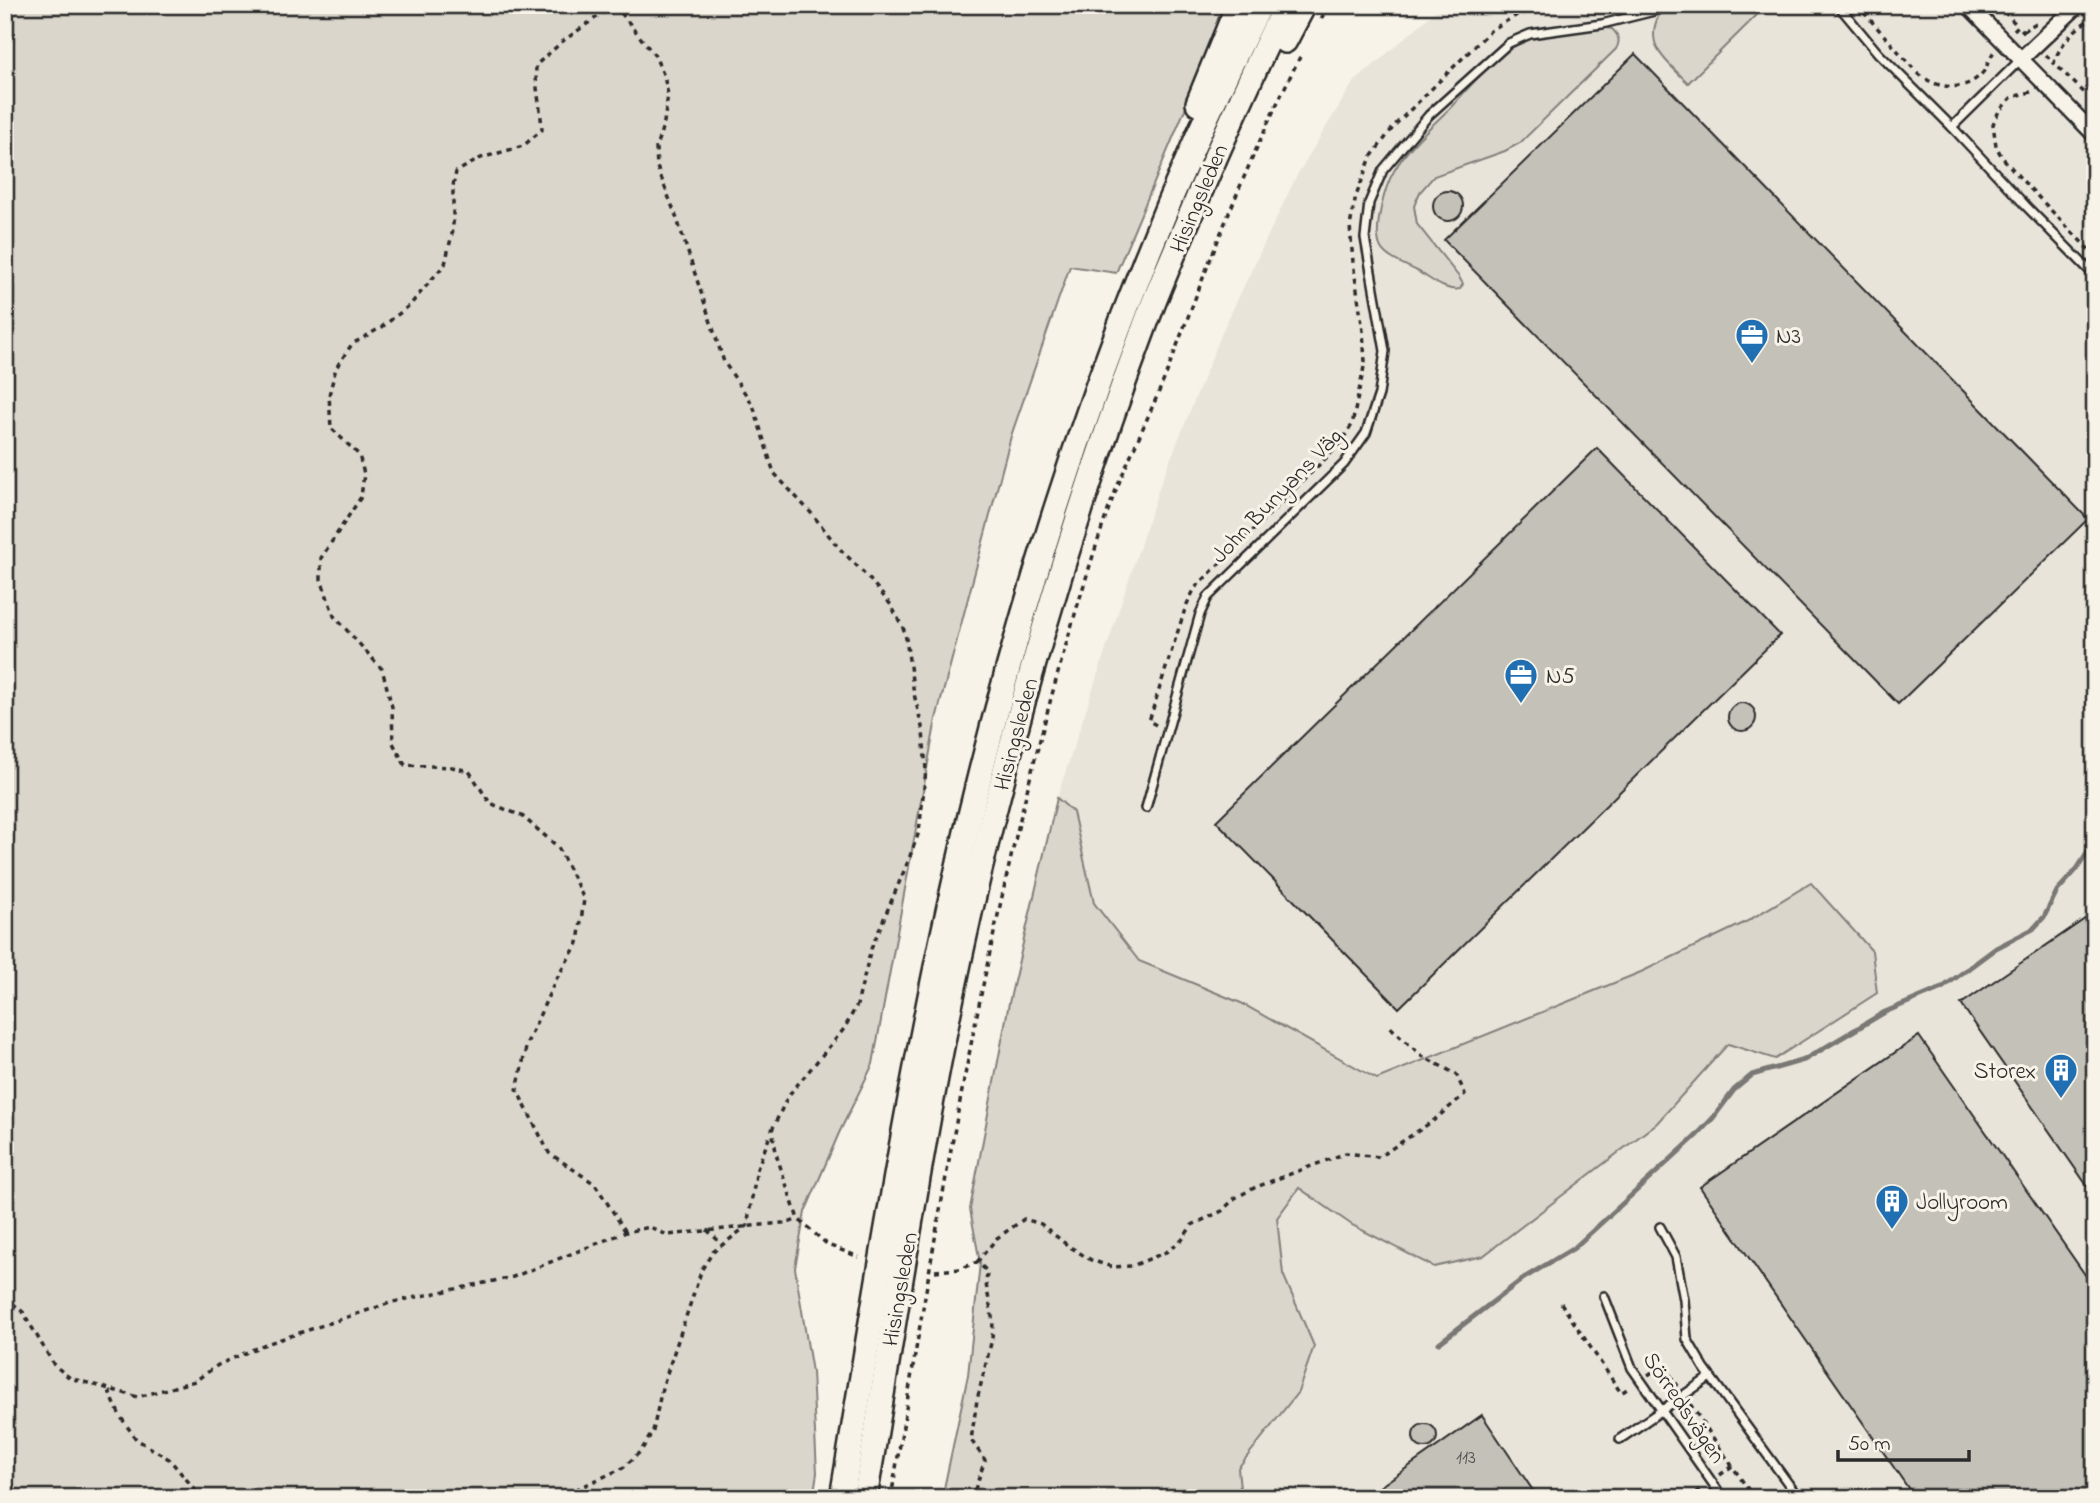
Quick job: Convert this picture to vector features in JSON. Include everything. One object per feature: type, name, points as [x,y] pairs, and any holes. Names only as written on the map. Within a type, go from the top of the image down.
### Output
[{"type":"highway","points":[[1155,241],[1148,220],[1238,5]]},
{"type":"highway","name":"Hisingsleden","points":[[842,1498],[881,1258],[918,1056],[976,790],[1005,680],[1052,523],[1123,318],[1194,149],[1260,5]]},
{"type":"highway","name":"Hisingsleden","points":[[865,1498],[931,1104],[979,877],[1016,726],[1061,569],[1119,397],[1158,292],[1239,102],[1286,5]]},
{"type":"highway","points":[[1239,102],[1259,94],[1312,14]]},
{"type":"street","points":[[1968,5],[2095,135]]},
{"type":"street","points":[[2021,59],[2078,5]]},
{"type":"lane","name":"John Bunyans Väg","points":[[1146,808],[1199,614],[1208,597],[1344,464],[1366,433],[1379,394],[1385,351],[1365,238],[1369,203],[1383,170],[1429,115],[1509,43],[1530,34],[1602,24],[1654,11],[1666,5]]},
{"type":"lane","points":[[1838,5],[1878,53],[2095,276]]},
{"type":"lane","points":[[1952,127],[2021,59]]},
{"type":"lane","points":[[1661,1227],[1676,1257],[1688,1339],[1710,1377],[1798,1497]]},
{"type":"lane","name":"Sörredsvägen","points":[[1604,1296],[1632,1368],[1723,1498]]},
{"type":"lane","points":[[1620,1439],[1710,1377]]},
{"type":"path","points":[[557,1498],[623,1468],[641,1451],[653,1431],[662,1388],[702,1269],[713,1252],[747,1226],[757,1169],[788,1096],[844,1029],[857,1005],[871,949],[919,832],[926,770],[923,731],[914,694],[905,632],[891,605],[774,473],[753,405],[724,362],[657,167],[656,148],[668,95],[664,76],[655,56],[614,5],[536,65],[535,81],[542,130],[523,146],[481,158],[456,172],[453,230],[445,264],[410,305],[382,327],[352,344],[336,368],[329,395],[331,428],[359,455],[364,474],[362,497],[321,558],[321,579],[334,616],[382,669],[392,707],[393,743],[405,765],[452,767],[469,771],[490,803],[522,816],[558,847],[584,899],[578,943],[555,981],[527,1043],[517,1090],[548,1153],[595,1184],[626,1232]]},
{"type":"path","points":[[1312,14],[1329,5]]},
{"type":"path","points":[[1167,730],[1149,721],[1192,592],[1338,446],[1352,425],[1365,353],[1350,226],[1356,197],[1371,157],[1395,125],[1491,30],[1523,13],[1569,5]]},
{"type":"path","points":[[1857,5],[1916,72],[1928,82],[1941,87],[1956,86],[1981,74],[1991,56],[2018,26]]},
{"type":"path","points":[[1997,5],[2095,103]]},
{"type":"path","points":[[2054,63],[2065,42],[2087,20],[2095,17]]},
{"type":"path","points":[[891,1498],[950,1144],[981,986],[1019,819],[1062,658],[1108,510],[1208,265],[1304,48]]},
{"type":"path","points":[[2059,68],[2033,92],[2012,97],[1999,111],[1993,124],[1994,141],[2002,157],[2021,179],[2095,256]]},
{"type":"path","points":[[935,1272],[960,1269],[977,1262],[997,1238],[1024,1219],[1041,1224],[1067,1245],[1091,1259],[1112,1267],[1132,1266],[1166,1252],[1182,1240],[1192,1225],[1222,1212],[1235,1198],[1256,1187],[1346,1153],[1380,1157],[1433,1121],[1465,1094],[1456,1074],[1422,1056],[1388,1025]]},
{"type":"path","points":[[772,1130],[777,1157],[798,1219],[828,1245],[859,1256]]},
{"type":"path","points":[[5,1297],[23,1312],[54,1365],[70,1378],[138,1397],[195,1381],[218,1365],[263,1345],[303,1334],[393,1302],[513,1277],[626,1232],[650,1227],[667,1235],[791,1222],[798,1219]]},
{"type":"path","points":[[706,1230],[722,1244]]},
{"type":"path","points":[[972,1498],[985,1460],[971,1440],[977,1400],[992,1339],[993,1322],[986,1284],[987,1271],[977,1262]]},
{"type":"path","points":[[109,1391],[120,1416],[136,1439],[169,1459],[197,1492],[211,1498]]},
{"type":"shaded area","points":[[5,5],[1229,5],[1116,273],[1070,266],[1011,436],[936,719],[873,1064],[805,1212],[795,1268],[812,1372],[817,1473],[813,1498],[5,1498]]},
{"type":"shaded area","points":[[1453,5],[2095,5],[2095,1498],[1241,1498],[1238,1469],[1298,1392],[1314,1346],[1283,1274],[1277,1218],[1299,1188],[1352,1225],[1434,1267],[1657,1123],[1728,1044],[1811,883],[1744,923],[1641,972],[1377,1079],[1241,1003],[1139,961],[1094,903],[1073,813],[1057,798],[1160,485],[1223,330],[1297,175],[1353,83],[1436,11]]},
{"type":"shaded area","points":[[1681,5],[1767,5],[1688,83],[1660,53],[1654,36],[1659,15]]},
{"type":"shaded area","points":[[1612,29],[1618,36],[1616,49],[1520,143],[1434,176],[1420,192],[1414,206],[1417,224],[1459,277],[1463,284],[1460,289],[1443,286],[1384,252],[1379,241],[1379,221],[1387,187],[1394,171],[1413,145],[1484,72],[1502,55],[1531,38],[1552,33]]},
{"type":"shaded area","points":[[1057,798],[1073,812],[1094,903],[1139,961],[1241,1003],[1377,1079],[1641,972],[1744,923],[1811,883],[1872,951],[1877,993],[1775,1059],[1728,1044],[1657,1123],[1483,1256],[1434,1267],[1352,1225],[1299,1188],[1277,1218],[1283,1274],[1314,1346],[1298,1392],[1238,1468],[1241,1498],[942,1498],[968,1375],[980,1263],[970,1209],[1009,1003]]},
{"type":"building","name":"N3","points":[[1635,54],[2088,519],[1898,704],[1444,240]]},
{"type":"building","points":[[1448,191],[1459,195],[1463,206],[1459,217],[1448,221],[1437,217],[1433,206],[1437,195]]},
{"type":"building","name":"N5","points":[[1597,448],[1780,635],[1399,1008],[1216,821]]},
{"type":"building","points":[[1742,703],[1752,707],[1756,717],[1752,727],[1742,731],[1732,727],[1728,717],[1732,707]]},
{"type":"building","name":"Storex","points":[[2095,912],[2095,1197],[1961,1004]]},
{"type":"building","name":"Jollyroom","points":[[1919,1036],[2095,1289],[2095,1498],[1915,1498],[1700,1187]]},
{"type":"building","points":[[1482,1415],[1538,1498],[1364,1498]]},
{"type":"building","points":[[1425,1424],[1436,1431],[1437,1436],[1430,1447],[1425,1448],[1414,1441],[1413,1436],[1420,1425]]},
{"type":"waterway","points":[[1439,1343],[1524,1278],[1574,1248],[1696,1136],[1734,1090],[1752,1075],[1804,1060],[1885,1012],[1942,988],[1996,948],[2033,929],[2044,917],[2057,891],[2077,869],[2095,841]]},
{"type":"place","name":"N3","points":[[1752,365]]},
{"type":"place","name":"N5","points":[[1521,705]]},
{"type":"place","name":"Storex","points":[[2061,1100]]},
{"type":"place","name":"Jollyroom","points":[[1892,1231]]}]
